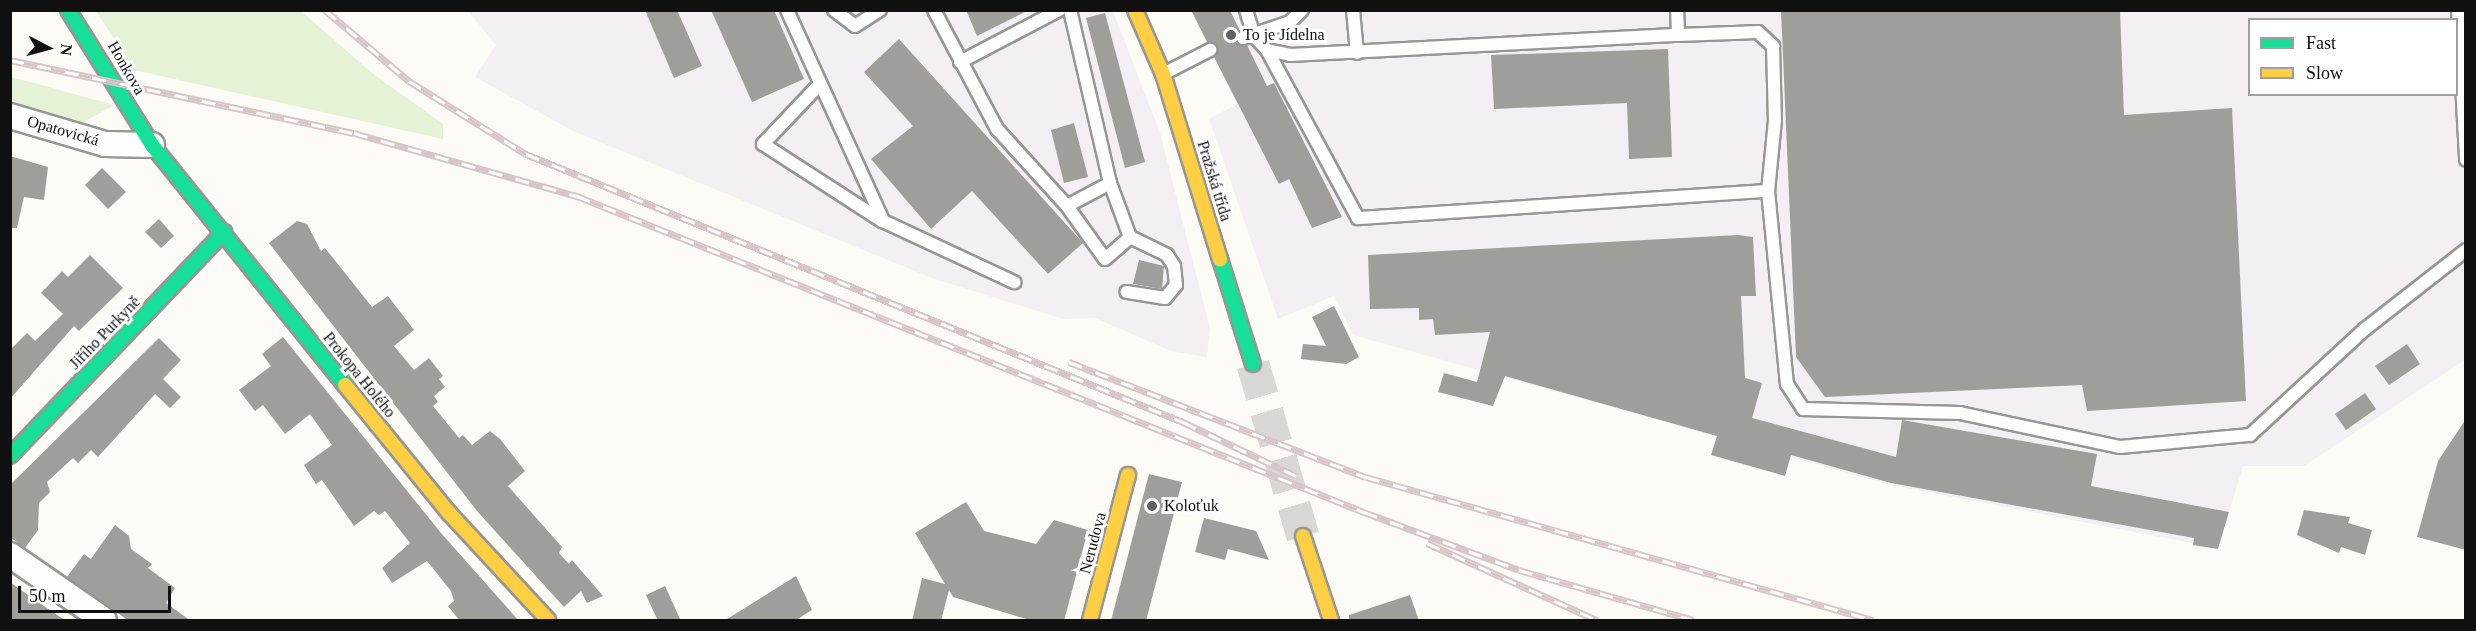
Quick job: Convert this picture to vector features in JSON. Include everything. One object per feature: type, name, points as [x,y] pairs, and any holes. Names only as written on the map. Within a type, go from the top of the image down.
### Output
[{"type":"street","name":"Honkova","points":[[68,10],[152,145]]},
{"type":"street","name":"Pražská třída","points":[[1135,10],[1164,74],[1253,364]]},
{"type":"street","name":"Opatovická","points":[[10,116],[105,144],[152,145]]},
{"type":"street","name":"Prokopa Holého","points":[[152,145],[449,513],[548,621]]},
{"type":"street","name":"Jiřího Purkyně","points":[[10,456],[224,232]]},
{"type":"street","name":"Nerudova","points":[[1089,621],[1128,475]]},
{"type":"street","points":[[1303,536],[1331,621]]},
{"type":"street","points":[[10,555],[104,621]]},
{"type":"lane","points":[[787,10],[818,86],[883,221]]},
{"type":"lane","points":[[834,10],[855,26],[880,10]]},
{"type":"lane","points":[[934,10],[997,129],[1067,206],[1105,260],[1130,237]]},
{"type":"lane","points":[[960,62],[1059,10]]},
{"type":"lane","points":[[1070,10],[1110,183],[1130,237],[1167,255],[1176,285],[1165,298],[1153,300],[1126,292]]},
{"type":"lane","points":[[1246,10],[1249,37],[1267,50],[1358,218],[1768,191]]},
{"type":"lane","points":[[1249,37],[1290,22],[1302,10]]},
{"type":"lane","points":[[1353,10],[1357,53]]},
{"type":"lane","points":[[1677,10],[1678,35]]},
{"type":"lane","points":[[2458,10],[2466,160]]},
{"type":"lane","points":[[1267,50],[1357,53],[1758,32],[1773,46],[1775,120],[1768,191],[1786,384],[1803,409],[1960,413],[2120,447],[2250,435],[2365,329],[2466,250]]},
{"type":"lane","points":[[1164,74],[1210,50]]},
{"type":"lane","points":[[818,86],[763,144],[883,221],[1014,282]]},
{"type":"lane","points":[[1067,206],[1110,183]]},
{"type":"shaded area","points":[[468,11],[1113,11],[1160,133],[1210,329],[1207,357],[1171,351],[1095,318],[1063,319],[932,278],[573,131],[475,77],[496,45]]},
{"type":"shaded area","points":[[1192,11],[2465,11],[2465,360],[2304,466],[2243,466],[2218,548],[1891,485],[1353,335],[1334,296],[1278,319],[1209,119],[1237,104]]},
{"type":"green space","points":[[96,11],[301,11],[372,73],[443,124],[443,139],[134,70]]},
{"type":"green space","points":[[11,77],[114,105],[79,125],[11,105]]},
{"type":"building","points":[[645,10],[677,10],[702,66],[674,78]]},
{"type":"building","points":[[711,10],[774,10],[804,79],[752,102]]},
{"type":"building","points":[[966,10],[1029,10],[977,36]]},
{"type":"building","points":[[1191,10],[1230,10],[1240,31],[1235,41],[1247,45],[1267,86],[1274,83],[1342,217],[1312,228],[1289,179],[1279,184],[1214,57],[1218,47],[1207,42]]},
{"type":"building","points":[[1781,10],[2120,10],[2124,115],[2232,108],[2246,401],[2087,411],[2082,385],[1825,397],[1796,357]]},
{"type":"building","points":[[1105,13],[1145,162],[1125,168],[1086,18]]},
{"type":"building","points":[[899,39],[1083,243],[1048,274],[972,191],[931,229],[871,159],[913,126],[864,72]]},
{"type":"building","points":[[1668,49],[1672,157],[1629,159],[1627,103],[1494,109],[1491,55]]},
{"type":"building","points":[[1074,123],[1088,177],[1064,183],[1051,130]]},
{"type":"building","points":[[10,156],[48,167],[44,200],[24,197],[17,228],[10,228]]},
{"type":"building","points":[[102,168],[126,192],[108,209],[85,185]]},
{"type":"building","points":[[159,219],[174,236],[161,248],[145,232]]},
{"type":"building","points":[[297,221],[307,224],[321,251],[325,248],[372,307],[388,296],[414,330],[394,346],[414,370],[429,358],[443,376],[439,379],[445,387],[434,396],[438,402],[433,406],[459,438],[463,435],[472,445],[490,431],[500,439],[525,471],[508,486],[562,547],[559,553],[569,564],[572,560],[603,596],[587,603],[581,591],[564,607],[477,511],[269,243]]},
{"type":"building","points":[[1738,235],[1753,237],[1756,296],[1741,296],[1745,378],[1762,383],[1752,418],[1896,457],[1902,420],[2097,454],[2091,486],[2229,512],[2218,549],[2193,545],[2194,538],[1891,483],[1791,455],[1785,476],[1711,455],[1717,436],[1505,376],[1493,406],[1438,392],[1444,373],[1477,382],[1490,332],[1435,335],[1433,319],[1419,320],[1419,308],[1370,309],[1368,255]]},
{"type":"building","points":[[90,255],[123,288],[79,331],[74,326],[10,399],[10,350],[27,333],[35,341],[63,314],[41,293],[62,271],[68,277]]},
{"type":"building","points":[[1139,260],[1164,266],[1162,289],[1133,284]]},
{"type":"building","points":[[1334,306],[1359,357],[1346,364],[1301,359],[1303,344],[1326,346],[1312,317]]},
{"type":"building","points":[[283,337],[441,533],[519,621],[460,621],[448,606],[454,601],[451,591],[427,561],[392,583],[382,568],[410,543],[385,511],[379,515],[374,511],[354,526],[322,480],[316,484],[304,465],[332,445],[310,414],[285,434],[263,405],[255,411],[239,390],[271,366],[262,354]]},
{"type":"building","points":[[159,338],[181,360],[163,379],[181,397],[170,408],[155,394],[98,457],[91,450],[78,463],[73,458],[47,482],[50,492],[39,503],[38,530],[25,548],[10,537],[10,485]]},
{"type":"building","points":[[2407,344],[2420,364],[2389,385],[2375,366]]},
{"type":"building","points":[[2365,393],[2376,409],[2346,430],[2335,414]]},
{"type":"building","points":[[2466,419],[2466,550],[2417,537],[2438,461]]},
{"type":"building","points":[[1149,474],[1182,482],[1146,621],[1111,621]]},
{"type":"building","points":[[966,502],[984,531],[1036,544],[1054,520],[1088,530],[1064,621],[1033,621],[953,597],[949,590],[941,621],[912,621],[922,578],[945,584],[915,533]]},
{"type":"building","points":[[2304,510],[2350,517],[2348,523],[2372,530],[2365,555],[2341,547],[2339,553],[2297,535]]},
{"type":"building","points":[[1204,518],[1256,531],[1269,560],[1228,549],[1225,560],[1195,552]]},
{"type":"building","points":[[115,525],[129,536],[131,549],[152,564],[148,568],[175,588],[166,603],[191,621],[129,621],[67,577],[84,554],[91,559]]},
{"type":"building","points":[[796,576],[812,610],[795,621],[724,621]]},
{"type":"building","points":[[10,582],[38,602],[66,621],[10,621]]},
{"type":"building","points":[[665,586],[681,621],[658,621],[646,595]]},
{"type":"building","points":[[1410,595],[1419,621],[1349,621],[1349,615]]},
{"type":"tunnel","points":[[1253,364],[1303,536]]},
{"type":"railway","points":[[325,10],[409,81],[526,154],[1183,422],[1296,476]]},
{"type":"railway","points":[[10,60],[354,133],[577,196],[1364,512],[1519,570],[1693,620]]},
{"type":"railway","points":[[1069,362],[1366,477],[1873,620]]},
{"type":"railway","points":[[1427,543],[1597,620]]},
{"type":"traffic: fast","points":[[68,10],[152,145],[345,385]]},
{"type":"traffic: fast","points":[[10,456],[224,232]]},
{"type":"traffic: fast","points":[[1220,259],[1253,364]]},
{"type":"traffic: slow","points":[[1135,10],[1163,74],[1220,259]]},
{"type":"traffic: slow","points":[[345,385],[449,513],[548,620]]},
{"type":"traffic: slow","points":[[1090,620],[1128,475]]},
{"type":"traffic: slow","points":[[1303,536],[1331,620]]},
{"type":"place","name":"To je Jídelna","points":[[1231,35]]},
{"type":"place","name":"Koloťuk","points":[[1152,506]]}]
